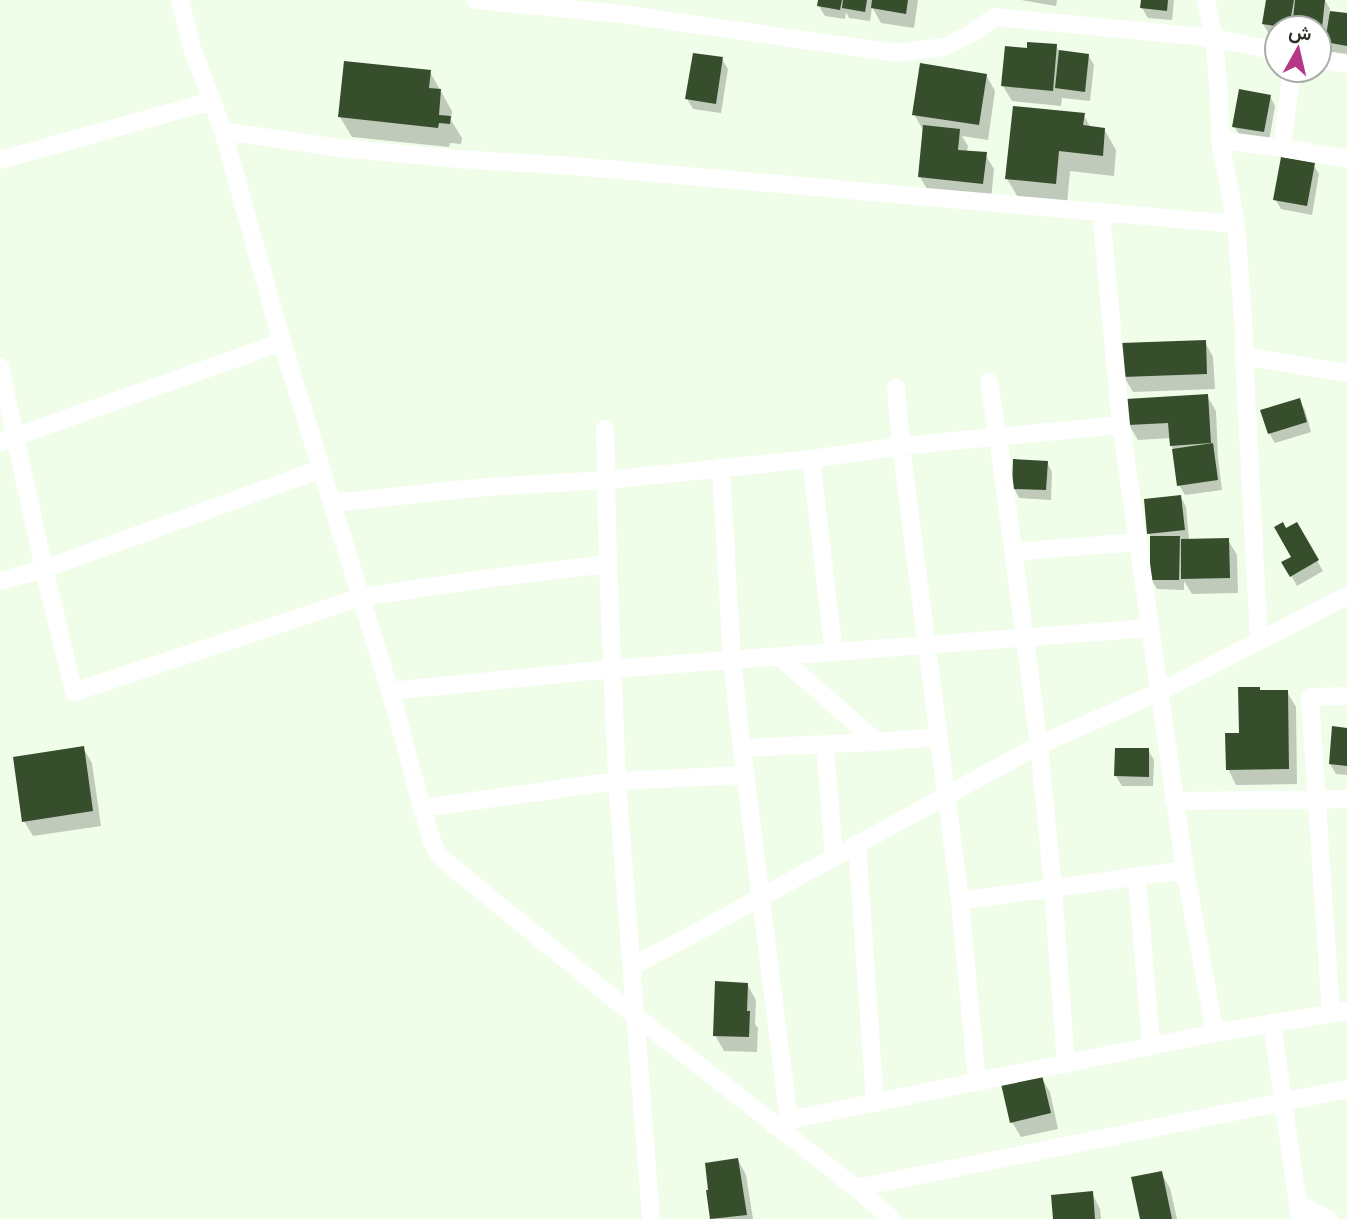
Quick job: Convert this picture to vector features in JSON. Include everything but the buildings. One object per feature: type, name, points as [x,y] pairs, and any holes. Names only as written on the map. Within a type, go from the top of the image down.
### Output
[{"type":"street","points":[[180,0],[192,48],[223,131],[282,342],[390,691],[432,841],[439,854],[637,1016],[782,1122],[892,1219]]},
{"type":"street","points":[[475,0],[621,14],[896,53],[944,47],[972,33],[994,9],[1214,38],[1263,48]]},
{"type":"street","points":[[1206,0],[1214,38],[1220,140],[1236,224],[1259,641]]},
{"type":"street","points":[[1282,148],[1290,84]]},
{"type":"street","points":[[0,160],[212,102]]},
{"type":"street","points":[[223,131],[340,148],[458,159],[573,166],[1236,224]]},
{"type":"street","points":[[1220,140],[1347,159]]},
{"type":"street","points":[[1101,212],[1121,425],[1137,542],[1174,801],[1215,1033]]},
{"type":"street","points":[[7,440],[282,342]]},
{"type":"street","points":[[1244,356],[1347,373]]},
{"type":"street","points":[[0,368],[7,440],[44,569],[74,692],[361,597],[608,564]]},
{"type":"street","points":[[989,382],[1039,745],[1066,1064]]},
{"type":"street","points":[[897,388],[901,446],[960,901],[977,1082]]},
{"type":"street","points":[[332,503],[485,487],[607,480],[811,459],[901,446],[1121,425]]},
{"type":"street","points":[[605,429],[617,781],[652,1219]]},
{"type":"street","points":[[811,459],[834,653]]},
{"type":"street","points":[[721,467],[732,660],[760,897],[782,1122]]},
{"type":"street","points":[[0,581],[44,569],[321,469]]},
{"type":"street","points":[[1013,552],[1137,542]]},
{"type":"street","points":[[632,966],[1039,745],[1158,692],[1347,596]]},
{"type":"street","points":[[390,691],[612,669],[1149,628]]},
{"type":"street","points":[[780,657],[877,742]]},
{"type":"street","points":[[782,1122],[1215,1033],[1339,1012],[1317,799],[1310,697],[1347,696]]},
{"type":"street","points":[[742,748],[938,737]]},
{"type":"street","points":[[825,745],[834,857]]},
{"type":"street","points":[[422,808],[617,781],[745,775]]},
{"type":"street","points":[[1174,801],[1347,799]]},
{"type":"street","points":[[858,844],[875,1103]]},
{"type":"street","points":[[960,901],[1185,870]]},
{"type":"street","points":[[1137,876],[1151,1046]]},
{"type":"street","points":[[1272,1023],[1299,1211],[1329,1219]]},
{"type":"street","points":[[856,1188],[1347,1089]]}]
